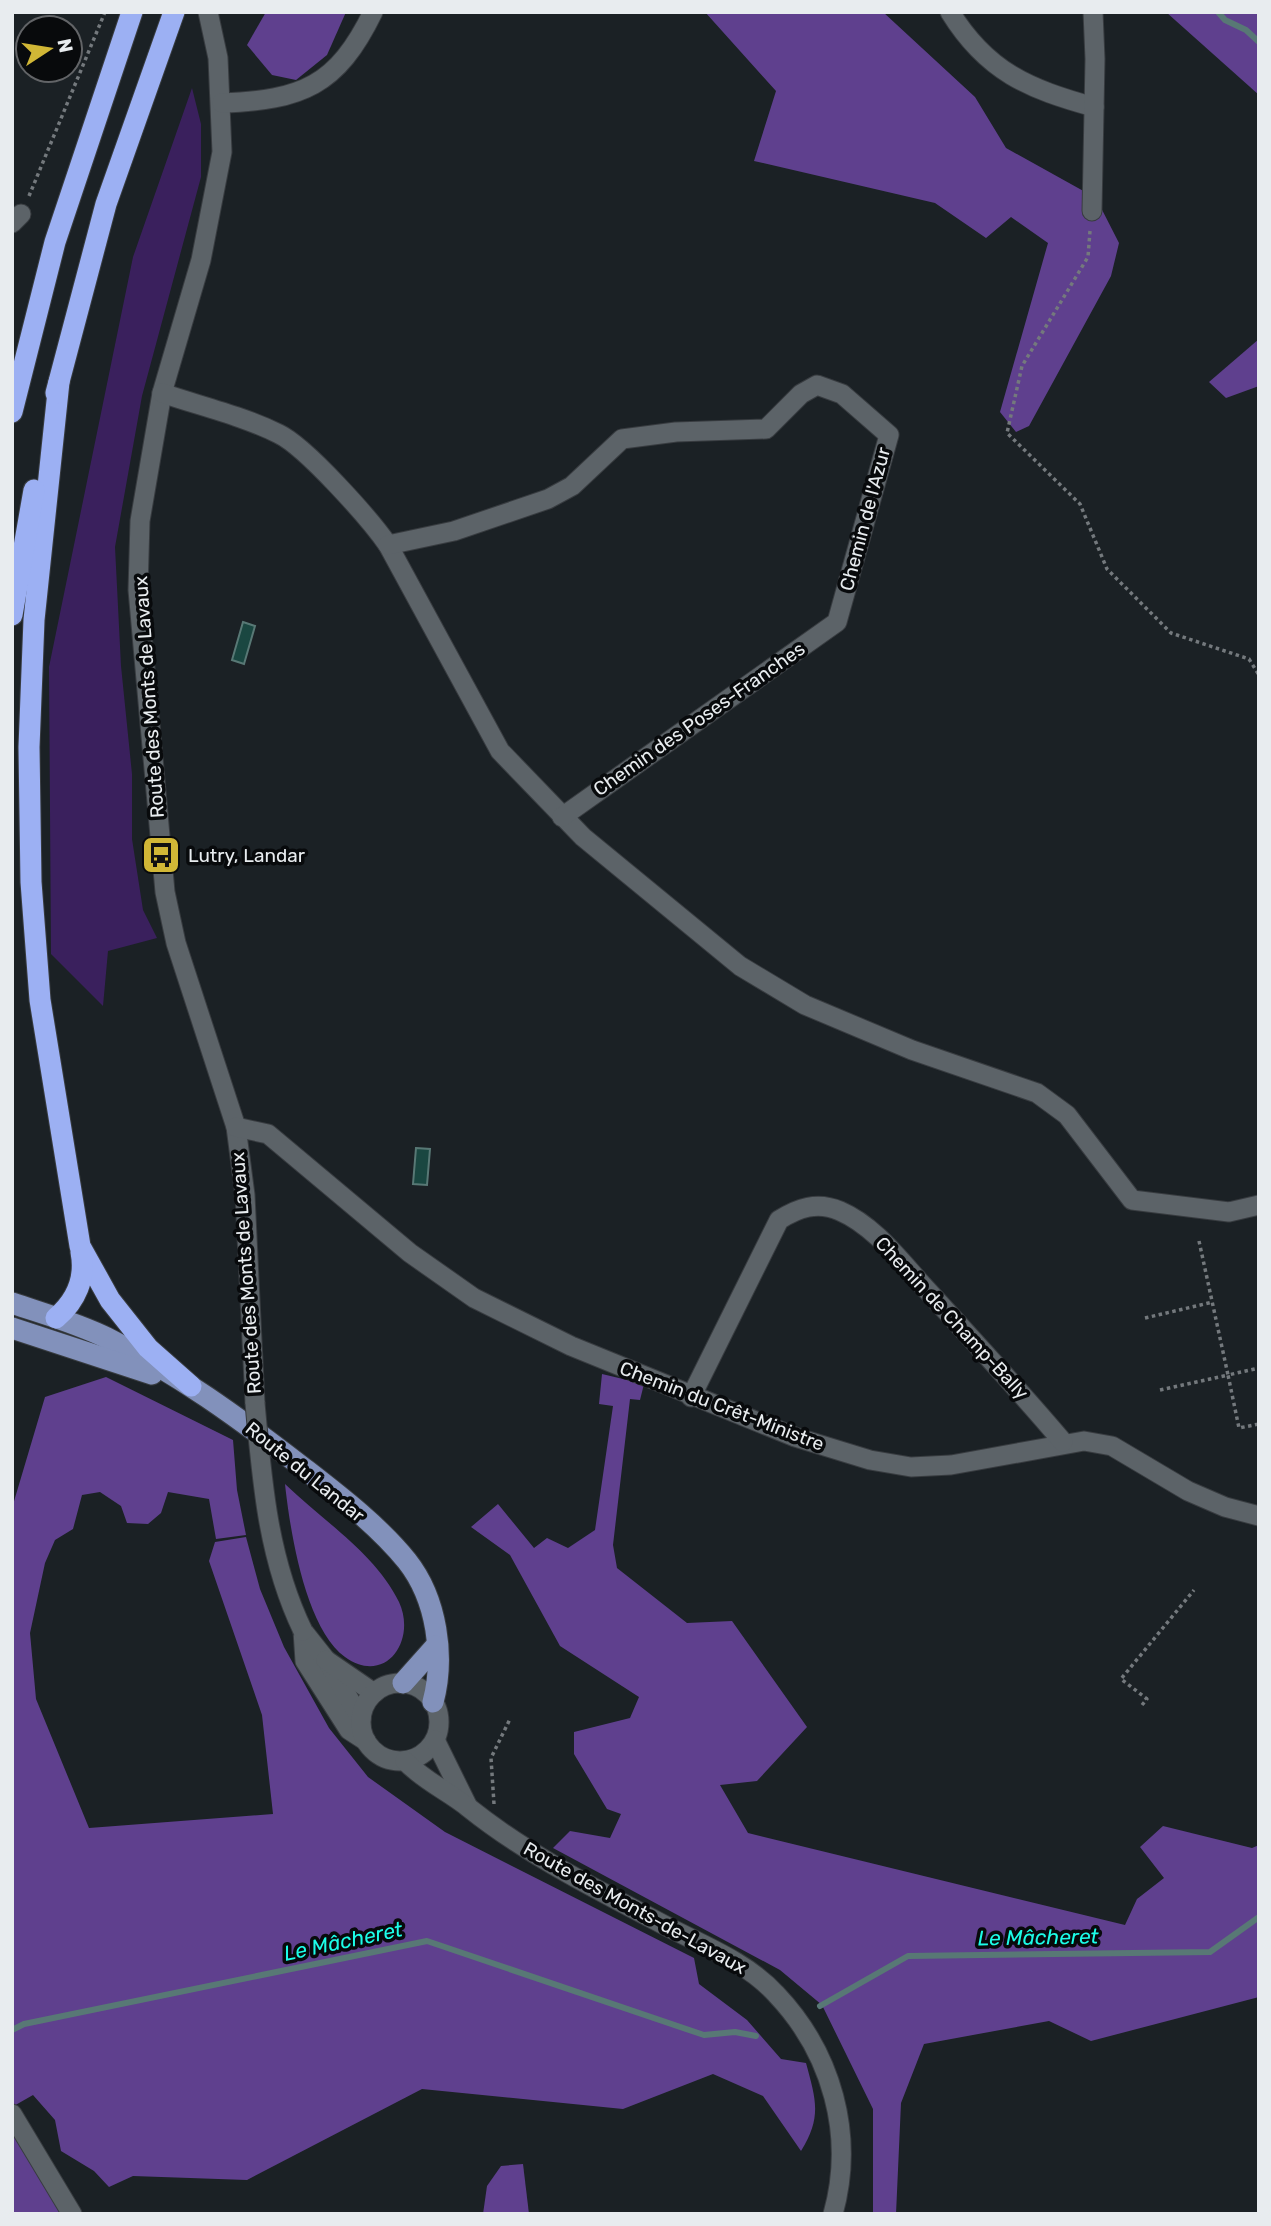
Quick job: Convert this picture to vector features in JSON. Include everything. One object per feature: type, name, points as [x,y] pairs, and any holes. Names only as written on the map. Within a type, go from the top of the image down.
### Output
[{"type":"highway","points":[[13,410],[74,180],[132,12]]},
{"type":"highway","points":[[12,615],[35,486],[59,382],[106,204],[174,12]]},
{"type":"highway","points":[[41,1322],[66,1309],[79,1286],[82,1259],[40,1000],[29,814],[34,620],[59,382]]},
{"type":"highway","points":[[79,1246],[110,1300],[148,1348],[191,1386]]},
{"type":"main road","name":"Route du Landar","points":[[12,1303],[41,1322],[105,1337],[191,1386],[230,1411],[343,1499],[408,1562],[437,1625],[438,1682],[433,1702]]},
{"type":"main road","points":[[12,1317],[41,1322]]},
{"type":"main road","name":"Route du Landar","points":[[12,1328],[41,1322]]},
{"type":"main road","points":[[403,1683],[436,1646]]},
{"type":"street","points":[[222,103],[284,97],[326,79],[348,54],[373,12]]},
{"type":"street","points":[[950,12],[969,39],[1002,71],[1044,93],[1094,107]]},
{"type":"street","points":[[1092,211],[1093,12]]},
{"type":"street","name":"Route des Monts de Lavaux","points":[[209,16],[222,103],[222,152],[201,260],[162,393],[140,521],[138,590],[161,855],[176,943],[236,1127],[245,1195],[262,1490],[276,1561],[303,1631],[326,1660],[361,1719]]},
{"type":"street","name":"Chemin de l'Azur","points":[[388,545],[454,531],[548,499],[572,486],[622,439],[676,432],[766,429],[802,394],[817,385],[842,394],[889,435],[837,622]]},
{"type":"street","points":[[162,393],[281,435],[372,523],[388,545],[500,751],[562,817],[740,966],[805,1005],[912,1050],[1037,1093],[1067,1115],[1132,1200],[1229,1212],[1259,1205]]},
{"type":"street","name":"Chemin des Poses-Franches","points":[[562,817],[837,622]]},
{"type":"street","name":"Chemin du Crêt-Ministre","points":[[236,1127],[268,1134],[410,1252],[474,1298],[570,1346],[795,1437],[870,1460],[911,1467],[951,1465],[1084,1441],[1112,1446],[1180,1487],[1226,1507],[1259,1516]]},
{"type":"street","name":"Chemin de Champ-Bally","points":[[691,1397],[779,1220],[795,1210],[813,1205],[839,1210],[871,1230],[1011,1381],[1063,1443]]},
{"type":"street","points":[[303,1631],[305,1661],[318,1682],[349,1730],[383,1757],[405,1761],[417,1757],[435,1740],[439,1721],[433,1702],[415,1686],[403,1683],[383,1687],[374,1693],[361,1719],[366,1741]]},
{"type":"street","name":"Route des Monts de Lavaux","points":[[326,1660],[374,1693]]},
{"type":"street","points":[[435,1740],[469,1808]]},
{"type":"street","points":[[405,1761],[417,1773],[469,1808]]},
{"type":"street","name":"Route des Monts-de-Lavaux","points":[[469,1808],[485,1823],[593,1887],[739,1964],[775,1992],[808,2034],[836,2096],[842,2147],[840,2189],[834,2214]]},
{"type":"street","points":[[12,2114],[72,2214]]},
{"type":"path","points":[[17,219],[105,12]]},
{"type":"path","points":[[1092,211],[1088,257],[1022,366],[1007,433],[1080,504],[1107,569],[1171,633],[1249,659],[1259,675]]},
{"type":"path","points":[[1199,1241],[1239,1428],[1259,1424]]},
{"type":"path","points":[[1145,1318],[1213,1302]]},
{"type":"path","points":[[1160,1390],[1259,1368]]},
{"type":"path","points":[[1142,1706],[1147,1699],[1121,1679],[1194,1590]]},
{"type":"path","points":[[495,1811],[491,1758],[510,1719]]},
{"type":"shaded area","points":[[266,12],[346,12],[327,55],[296,80],[272,75],[247,45]]},
{"type":"shaded area","points":[[705,12],[883,12],[975,97],[1006,148],[1096,198],[1119,243],[1111,276],[1029,426],[1016,432],[1000,412],[1048,243],[1011,217],[986,238],[935,203],[754,161],[776,91]]},
{"type":"shaded area","points":[[1166,12],[1259,12],[1259,95]]},
{"type":"shaded area","points":[[192,88],[201,124],[201,177],[142,396],[115,547],[121,666],[132,774],[132,839],[143,910],[157,938],[108,951],[103,1006],[51,954],[49,667],[133,257]]},
{"type":"shaded area","points":[[1259,339],[1259,386],[1226,398],[1209,382]]},
{"type":"shaded area","points":[[243,622],[255,626],[244,664],[232,660]]},
{"type":"shaded area","points":[[416,1148],[430,1149],[427,1185],[413,1184]]},
{"type":"shaded area","points":[[602,1374],[644,1384],[640,1400],[630,1399],[613,1545],[617,1568],[687,1623],[732,1621],[807,1727],[757,1781],[720,1785],[748,1833],[1125,1925],[1137,1899],[1164,1878],[1140,1847],[1163,1826],[1252,1848],[1259,1845],[1259,1997],[1091,2041],[1049,2021],[924,2044],[901,2103],[896,2214],[873,2214],[873,2109],[822,2005],[780,1970],[553,1848],[570,1831],[610,1838],[621,1814],[607,1809],[574,1754],[574,1732],[630,1718],[639,1697],[560,1646],[510,1555],[471,1527],[498,1504],[534,1548],[547,1538],[568,1548],[595,1530],[613,1406],[599,1404]]},
{"type":"shaded area","points":[[106,1377],[233,1440],[237,1490],[246,1535],[216,1539],[209,1499],[168,1492],[161,1513],[148,1524],[127,1523],[121,1506],[100,1492],[82,1495],[73,1529],[55,1540],[45,1563],[30,1633],[36,1699],[89,1828],[273,1814],[262,1715],[209,1561],[215,1542],[246,1537],[260,1589],[284,1647],[329,1728],[368,1777],[445,1832],[694,1958],[699,1984],[747,2020],[781,2059],[806,2063],[815,2108],[812,2128],[801,2151],[763,2096],[713,2074],[623,2109],[422,2089],[247,2180],[133,2176],[109,2187],[94,2171],[61,2151],[55,2120],[33,2095],[12,2107],[12,1508],[45,1397]]},
{"type":"shaded area","points":[[285,1484],[362,1553],[389,1584],[399,1602],[404,1631],[394,1655],[384,1663],[360,1665],[345,1657],[331,1643],[319,1624],[302,1577]]},
{"type":"shaded area","points":[[12,2129],[77,2214],[12,2214]]},
{"type":"shaded area","points":[[523,2164],[529,2214],[483,2214],[487,2186],[501,2166]]},
{"type":"waterway","points":[[1218,12],[1225,20],[1246,30],[1259,42]]},
{"type":"waterway","name":"Le Mâcheret","points":[[820,2006],[908,1956],[1210,1952],[1259,1917]]},
{"type":"waterway","name":"Le Mâcheret","points":[[12,2030],[24,2024],[427,1941],[704,2035],[735,2032],[756,2036]]},
{"type":"place","name":"Lutry, Landar","points":[[161,855]]}]
